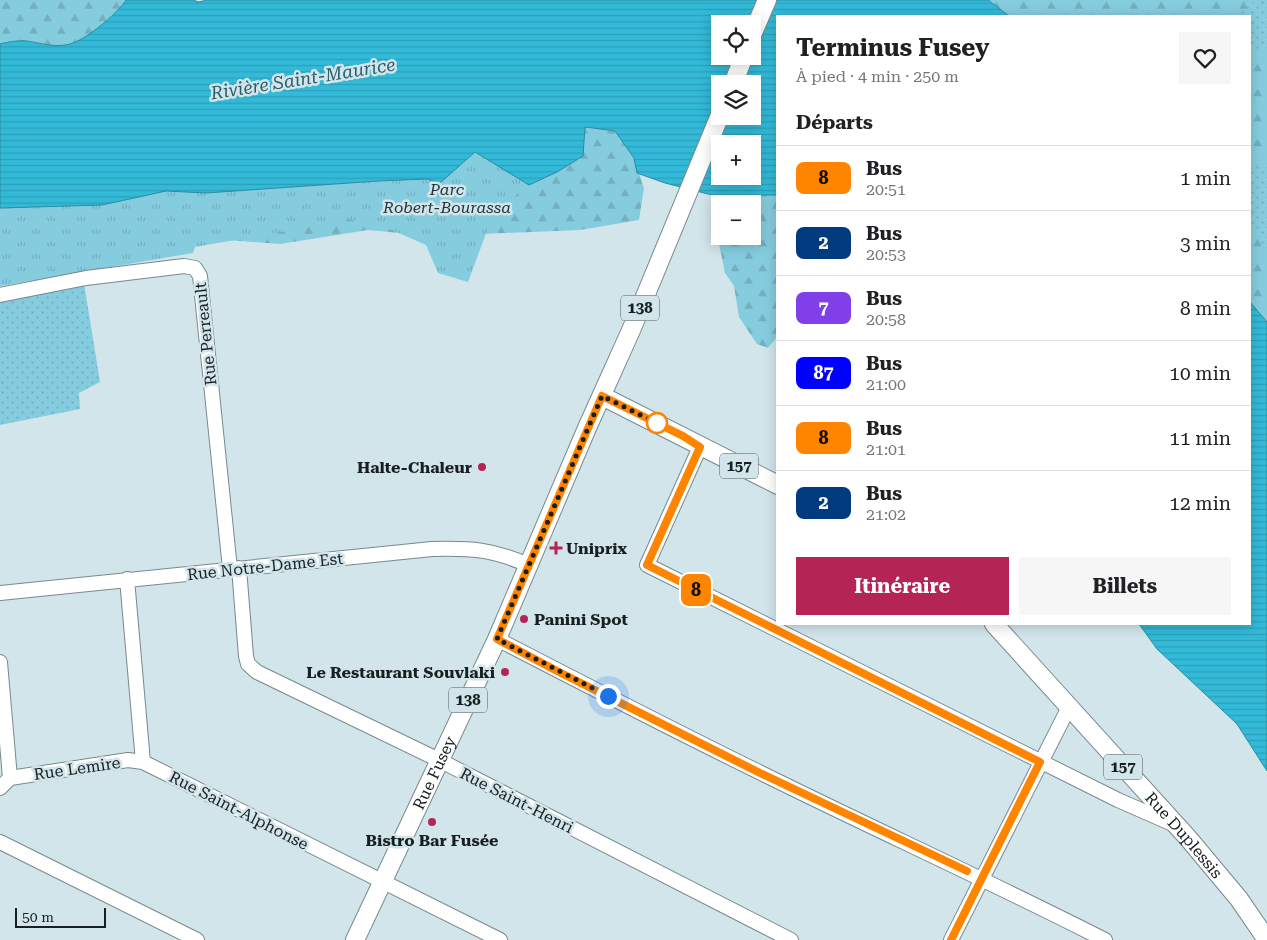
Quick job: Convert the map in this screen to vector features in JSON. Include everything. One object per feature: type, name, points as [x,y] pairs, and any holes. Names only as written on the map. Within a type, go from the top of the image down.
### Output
[{"type":"main road","points":[[761,15],[767,0]]},
{"type":"main road","name":"Rue Fusey","points":[[355,940],[497,639],[716,125]]},
{"type":"main road","name":"157","points":[[602,396],[776,484]]},
{"type":"main road","name":"Rue Duplessis","points":[[995,625],[1178,827],[1226,883],[1267,940]]},
{"type":"street","name":"Rue Perreault","points":[[0,295],[104,275],[184,266],[195,268],[200,276],[235,568]]},
{"type":"street","points":[[700,447],[647,565],[1040,762],[1178,827]]},
{"type":"street","name":"Rue Notre-Dame Est","points":[[0,593],[446,548],[492,551],[528,565]]},
{"type":"street","name":"Rue Saint-Henri","points":[[235,568],[246,656],[250,667],[257,672],[439,760],[791,940]]},
{"type":"street","points":[[127,579],[143,762]]},
{"type":"street","points":[[497,639],[760,773],[982,878],[1105,940]]},
{"type":"street","points":[[0,662],[5,783]]},
{"type":"street","points":[[951,940],[1068,707]]},
{"type":"street","name":"Rue Lemire","points":[[5,783],[128,760],[143,762]]},
{"type":"street","name":"Rue Saint-Alphonse","points":[[143,762],[500,940]]},
{"type":"street","points":[[0,842],[197,940]]},
{"type":"green space","points":[[0,0],[126,0],[107,20],[80,40],[55,46],[24,41],[0,44]]},
{"type":"green space","points":[[988,0],[1267,0],[1267,322],[1251,303],[1251,15],[1008,15]]},
{"type":"green space","points":[[988,0],[1261,0],[1252,3],[1239,15],[1008,15]]},
{"type":"green space","points":[[1267,49],[1267,163],[1251,167],[1251,50]]},
{"type":"green space","points":[[584,127],[615,131],[634,158],[644,188],[639,220],[580,230],[431,236],[368,230],[280,244],[187,237]]},
{"type":"green space","name":"Parc Robert-Bourassa","points":[[484,141],[533,174],[487,231],[468,282],[438,273],[426,245],[376,223],[337,218],[298,229],[195,247],[193,253],[0,286],[0,197]]},
{"type":"green space","points":[[761,195],[776,195],[776,338],[768,348],[757,344],[739,317],[734,286],[725,273],[719,245],[761,245]]},
{"type":"green space","points":[[1251,221],[1267,256],[1267,322],[1251,303]]},
{"type":"green space","points":[[84,283],[100,382],[79,393],[80,409],[0,425],[0,295]]},
{"type":"water","name":"Rivière Saint-Maurice","points":[[126,0],[192,0],[199,2],[207,0],[988,0],[1008,15],[776,15],[776,195],[712,195],[665,183],[637,173],[634,158],[615,131],[585,127],[583,156],[557,172],[529,185],[475,152],[440,183],[427,179],[206,193],[166,191],[102,205],[0,208],[0,44],[27,41],[55,46],[65,45],[80,40],[98,27]]},
{"type":"water","points":[[1251,303],[1267,322],[1267,771],[1237,724],[1157,649],[1140,625],[1251,625]]},
{"type":"bus line","name":"8","points":[[951,940],[1040,762],[647,565],[700,447],[683,436],[602,396],[497,639],[760,773],[967,871]]},
{"type":"place","name":"Halte-Chaleur","points":[[482,467]]},
{"type":"place","name":"Uniprix","points":[[556,548]]},
{"type":"place","name":"Panini Spot","points":[[524,619]]},
{"type":"place","name":"Le Restaurant Souvlaki","points":[[505,672]]},
{"type":"place","name":"Bistro Bar Fusée","points":[[432,822]]},
{"type":"route","points":[[608,696],[497,639],[602,396],[657,423]]}]
